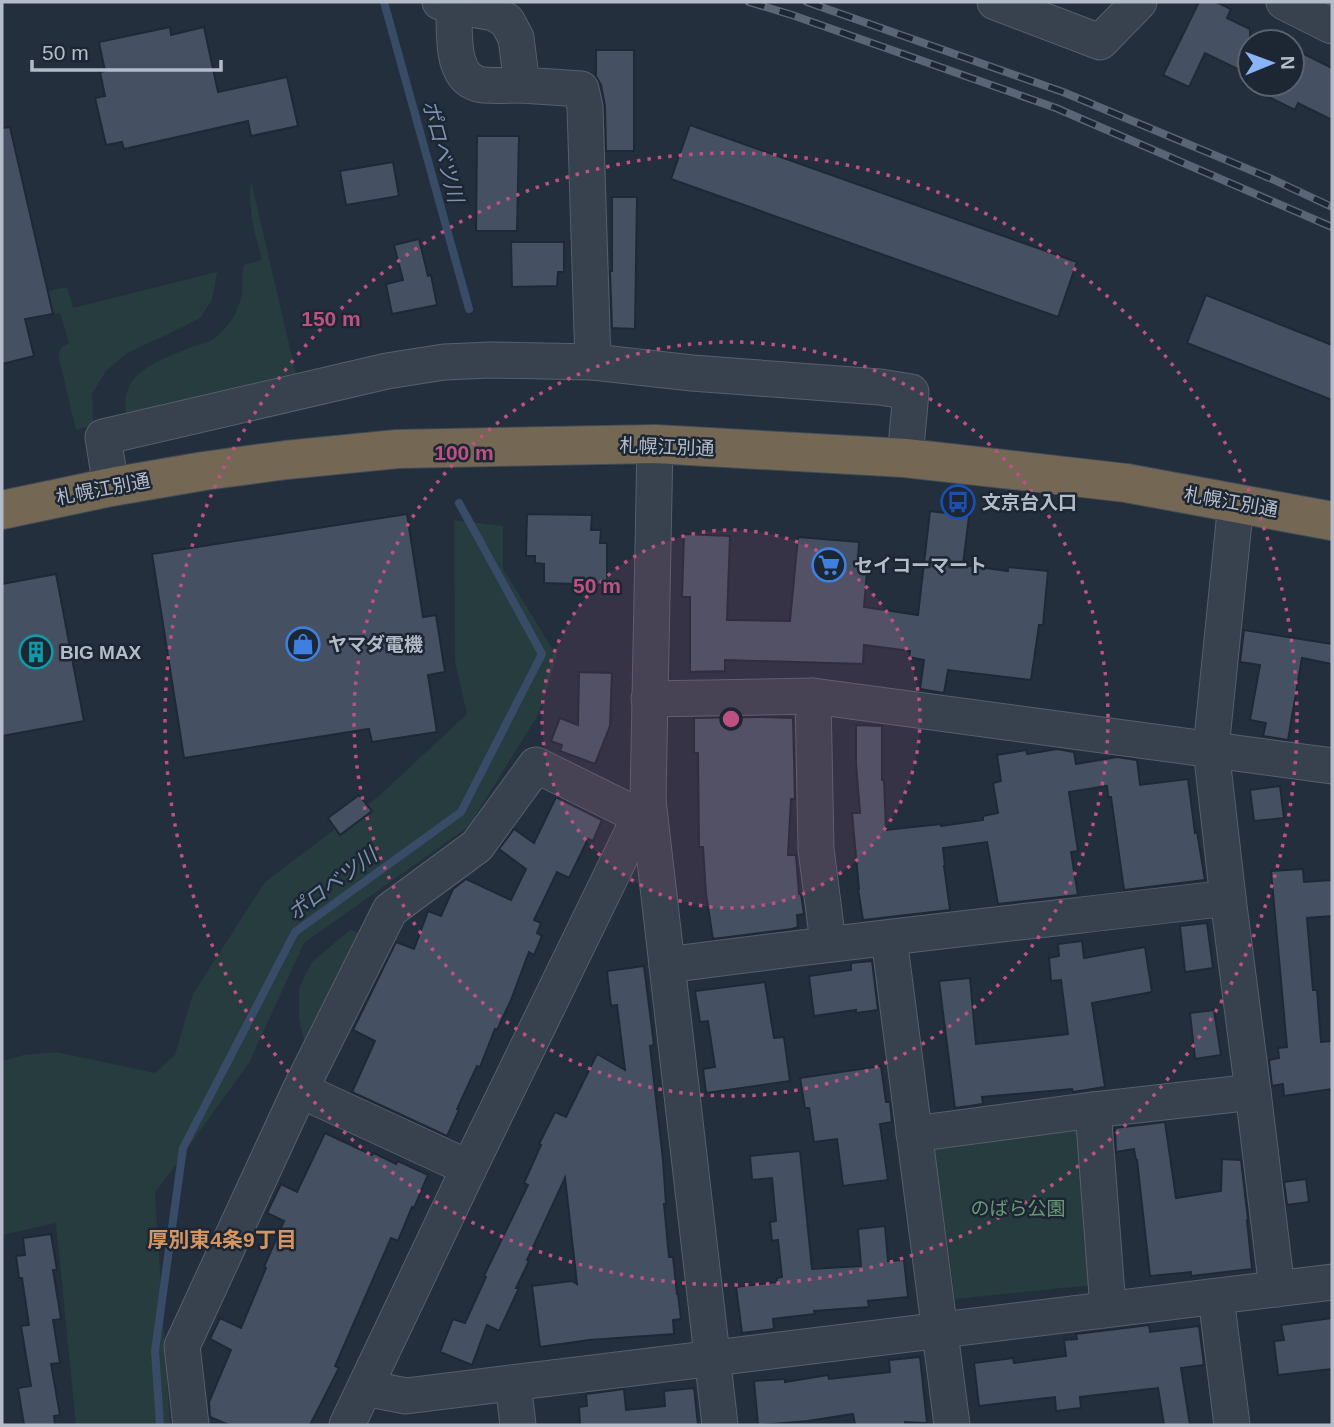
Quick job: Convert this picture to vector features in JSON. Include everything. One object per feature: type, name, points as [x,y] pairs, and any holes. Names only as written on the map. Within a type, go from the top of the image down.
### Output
[{"type":"highway","name":"札幌江別通","points":[[2,510],[111,487],[286,460],[397,449],[655,444],[905,458],[1126,483],[1332,521]]},
{"type":"street","points":[[995,2],[1100,42],[1139,2]]},
{"type":"street","points":[[1284,2],[1332,26]]},
{"type":"street","points":[[522,85],[516,38],[507,21],[494,13],[447,4],[457,63],[465,78],[481,85],[581,89],[585,107],[593,362]]},
{"type":"street","points":[[111,487],[103,437],[387,371],[444,362],[491,360],[593,362],[911,391],[905,458]]},
{"type":"street","points":[[655,444],[644,808],[667,965],[720,1425]]},
{"type":"street","points":[[1236,502],[1211,749],[1277,1289]]},
{"type":"street","points":[[649,699],[813,695],[1332,766]]},
{"type":"street","points":[[813,695],[816,849],[828,943]]},
{"type":"street","points":[[191,1425],[182,1346],[300,1090],[390,910],[477,846],[536,765],[644,808]]},
{"type":"street","points":[[347,1425],[644,808]]},
{"type":"street","points":[[667,965],[828,943],[1228,898]]},
{"type":"street","points":[[889,938],[952,1425]]},
{"type":"street","points":[[300,1090],[469,1168]]},
{"type":"street","points":[[914,1134],[1254,1092]]},
{"type":"street","points":[[1093,1110],[1108,1308]]},
{"type":"street","points":[[365,1388],[406,1396],[1332,1282]]},
{"type":"street","points":[[1216,1297],[1232,1425]]},
{"type":"street","points":[[513,1383],[518,1425]]},
{"type":"green space","points":[[251,181],[298,383],[128,422],[125,405],[127,391],[142,371],[215,338],[235,315],[242,295],[244,265],[262,260],[251,211]]},
{"type":"green space","points":[[217,272],[212,300],[200,318],[127,353],[106,371],[92,394],[93,425],[76,430],[58,354],[62,347],[69,343],[60,313],[53,314],[48,291],[67,287],[73,308]]},
{"type":"green space","points":[[454,520],[503,526],[503,569],[557,656],[538,715],[468,827],[304,943],[249,1063],[155,1193],[170,1425],[76,1425],[56,1223],[2,1235],[2,1061],[24,1055],[56,1052],[155,1073],[175,1055],[193,994],[265,882],[379,796],[467,714],[455,661]]},
{"type":"green space","points":[[350,930],[363,934],[311,1050],[303,1037],[299,1019],[299,988],[312,962]]},
{"type":"green space","name":"のばら公園","points":[[1085,1119],[1101,1284],[955,1299],[933,1139]]},
{"type":"building","points":[[1199,2],[1216,2],[1231,9],[1227,18],[1248,28],[1236,28],[1236,68],[1205,53],[1189,87],[1163,75]]},
{"type":"building","points":[[170,27],[171,35],[204,27],[218,92],[287,77],[298,126],[251,136],[248,121],[124,149],[122,142],[106,145],[95,98],[105,96],[100,72],[105,71],[99,42]]},
{"type":"building","points":[[596,50],[634,50],[634,151],[606,151],[605,106],[601,85],[596,76]]},
{"type":"building","points":[[1306,55],[1332,68],[1332,120],[1298,103],[1295,110],[1271,98],[1306,98]]},
{"type":"building","points":[[690,125],[1077,262],[1058,317],[671,179]]},
{"type":"building","points":[[10,127],[53,314],[25,319],[34,356],[2,364],[2,128]]},
{"type":"building","points":[[477,136],[519,136],[517,231],[476,231]]},
{"type":"building","points":[[393,162],[399,196],[346,205],[340,171]]},
{"type":"building","points":[[612,197],[637,197],[635,329],[612,328]]},
{"type":"building","points":[[419,239],[428,276],[431,275],[437,305],[392,314],[386,284],[403,280],[394,245]]},
{"type":"building","points":[[511,242],[564,242],[564,272],[558,272],[557,286],[512,287]]},
{"type":"building","points":[[1206,295],[1332,345],[1332,400],[1187,343]]},
{"type":"building","points":[[930,511],[969,516],[963,565],[1008,571],[1008,567],[1048,571],[1043,625],[1039,625],[1031,680],[948,670],[944,693],[920,689],[924,660],[909,657],[910,651],[864,645],[863,664],[725,660],[725,671],[690,672],[690,597],[682,597],[684,534],[730,536],[727,620],[790,621],[798,537],[859,542],[858,559],[868,560],[864,607],[918,615]]},
{"type":"building","name":"ヤマダ電機","points":[[407,514],[423,617],[436,615],[445,672],[428,675],[437,732],[372,742],[369,729],[184,758],[152,554]]},
{"type":"building","points":[[527,514],[592,515],[591,530],[601,530],[600,543],[607,543],[607,585],[544,583],[544,564],[535,563],[535,556],[526,556]]},
{"type":"building","name":"BIG MAX","points":[[56,574],[84,721],[2,736],[2,584]]},
{"type":"building","points":[[1244,630],[1332,644],[1332,664],[1302,658],[1288,740],[1263,736],[1266,723],[1250,720],[1260,665],[1240,662]]},
{"type":"building","points":[[579,672],[612,673],[610,726],[595,764],[560,751],[562,745],[551,741],[560,718],[578,725]]},
{"type":"building","points":[[694,718],[793,718],[795,799],[791,799],[788,855],[796,855],[799,894],[804,914],[797,915],[798,927],[792,929],[713,939],[703,847],[699,847],[698,753],[694,753]]},
{"type":"building","points":[[856,725],[882,726],[886,830],[983,820],[983,816],[998,813],[993,783],[1001,781],[997,755],[1026,750],[1027,754],[1057,749],[1074,752],[1076,764],[1117,757],[1137,760],[1140,785],[1188,779],[1205,880],[1124,890],[1111,797],[1108,797],[1107,786],[1069,792],[1078,851],[1071,852],[1078,895],[998,904],[987,842],[943,848],[950,910],[863,920],[852,813],[860,813]]},
{"type":"building","points":[[1280,786],[1284,818],[1254,821],[1250,790]]},
{"type":"building","points":[[359,795],[372,811],[340,835],[328,818]]},
{"type":"building","points":[[556,797],[602,820],[593,841],[588,839],[569,878],[557,872],[534,920],[541,923],[537,933],[542,936],[534,955],[529,952],[511,1000],[497,1030],[495,1029],[480,1067],[477,1066],[447,1136],[352,1092],[375,1041],[353,1030],[396,942],[414,949],[428,911],[441,916],[453,889],[466,879],[511,900],[526,869],[499,849],[514,829],[534,843]]},
{"type":"building","points":[[1303,869],[1304,882],[1332,880],[1332,916],[1307,918],[1313,990],[1317,990],[1321,1042],[1332,1041],[1332,1089],[1284,1096],[1283,1084],[1272,1086],[1269,1060],[1279,1058],[1278,1048],[1287,1047],[1271,871]]},
{"type":"building","points":[[1207,923],[1213,968],[1185,972],[1180,926]]},
{"type":"building","points":[[1082,941],[1084,958],[1145,947],[1152,992],[1092,1003],[1105,1087],[1073,1092],[1072,1089],[982,1097],[983,1104],[955,1108],[939,981],[970,978],[976,1044],[1068,1034],[1061,980],[1051,981],[1049,958],[1059,956],[1058,944]]},
{"type":"building","points":[[872,961],[878,1010],[814,1016],[809,976],[851,970],[851,963]]},
{"type":"building","points":[[644,966],[654,1045],[650,1046],[663,1160],[669,1257],[673,1257],[681,1319],[673,1320],[674,1334],[589,1340],[540,1347],[532,1286],[572,1281],[577,1284],[565,1178],[527,1260],[529,1261],[516,1288],[519,1288],[499,1331],[487,1325],[472,1365],[440,1352],[453,1319],[465,1323],[486,1277],[484,1276],[528,1185],[524,1183],[555,1112],[566,1117],[597,1054],[625,1070],[617,1005],[611,1006],[607,971]]},
{"type":"building","points":[[765,982],[774,1038],[784,1037],[790,1081],[706,1093],[703,1069],[715,1067],[708,1021],[700,1022],[695,991]]},
{"type":"building","points":[[1214,1010],[1221,1055],[1195,1059],[1190,1013]]},
{"type":"building","points":[[881,1066],[892,1122],[880,1124],[888,1180],[843,1186],[837,1139],[814,1142],[809,1108],[805,1108],[800,1078]]},
{"type":"building","points":[[1165,1122],[1176,1198],[1221,1191],[1222,1159],[1241,1160],[1252,1269],[1191,1276],[1191,1272],[1150,1276],[1137,1160],[1134,1149],[1116,1152],[1115,1128]]},
{"type":"building","points":[[325,1133],[372,1155],[374,1153],[396,1164],[398,1161],[428,1175],[398,1241],[391,1238],[335,1366],[339,1368],[310,1425],[229,1425],[210,1417],[209,1402],[231,1350],[210,1339],[220,1318],[241,1328],[284,1221],[267,1213],[281,1184],[297,1192]]},
{"type":"building","points":[[800,1151],[812,1269],[861,1266],[858,1229],[885,1226],[888,1261],[904,1260],[908,1297],[868,1301],[869,1307],[814,1311],[815,1314],[773,1319],[774,1329],[742,1333],[736,1287],[777,1282],[777,1278],[782,1277],[778,1240],[772,1241],[770,1222],[776,1221],[772,1178],[752,1180],[750,1156]]},
{"type":"building","points":[[1306,1179],[1309,1202],[1287,1205],[1284,1182]]},
{"type":"building","points":[[51,1234],[57,1270],[53,1270],[61,1319],[53,1320],[60,1363],[51,1364],[60,1415],[54,1416],[55,1425],[24,1425],[18,1388],[31,1386],[21,1326],[29,1325],[16,1256],[25,1255],[23,1238]]},
{"type":"building","points":[[1332,1318],[1332,1369],[1278,1375],[1274,1341],[1284,1340],[1281,1325]]},
{"type":"building","points":[[1149,1325],[1150,1332],[1199,1326],[1204,1365],[1181,1368],[1190,1425],[1164,1425],[1158,1388],[1080,1397],[1081,1408],[1056,1411],[1055,1397],[979,1406],[974,1363],[1013,1358],[1014,1363],[1066,1356],[1064,1340],[1077,1339],[1076,1334]]},
{"type":"building","points":[[920,1357],[927,1423],[855,1425],[853,1414],[758,1425],[754,1381],[785,1379],[785,1382],[828,1375],[829,1379],[890,1372],[889,1360]]},
{"type":"building","points":[[694,1388],[698,1425],[580,1425],[579,1407],[587,1406],[586,1394],[624,1389],[626,1410],[665,1406],[664,1391]]},
{"type":"waterway","name":"ポロベツ川","points":[[384,2],[469,309]]},
{"type":"waterway","name":"ポロベツ川","points":[[160,1425],[155,1351],[183,1148],[295,932],[461,812],[542,654],[459,503]]},
{"type":"railway","points":[[749,2],[1056,108],[1332,227]]},
{"type":"railway","points":[[807,2],[1063,92],[1272,179],[1332,207]]},
{"type":"place","name":"文京台入口","points":[[958,502]]},
{"type":"place","name":"セイコーマート","points":[[829,565]]},
{"type":"place","name":"ヤマダ電機","points":[[303,644]]},
{"type":"place","name":"BIG MAX","points":[[36,652]]},
{"type":"district","name":"厚別東4条9丁目","points":[[222,1239]]}]
